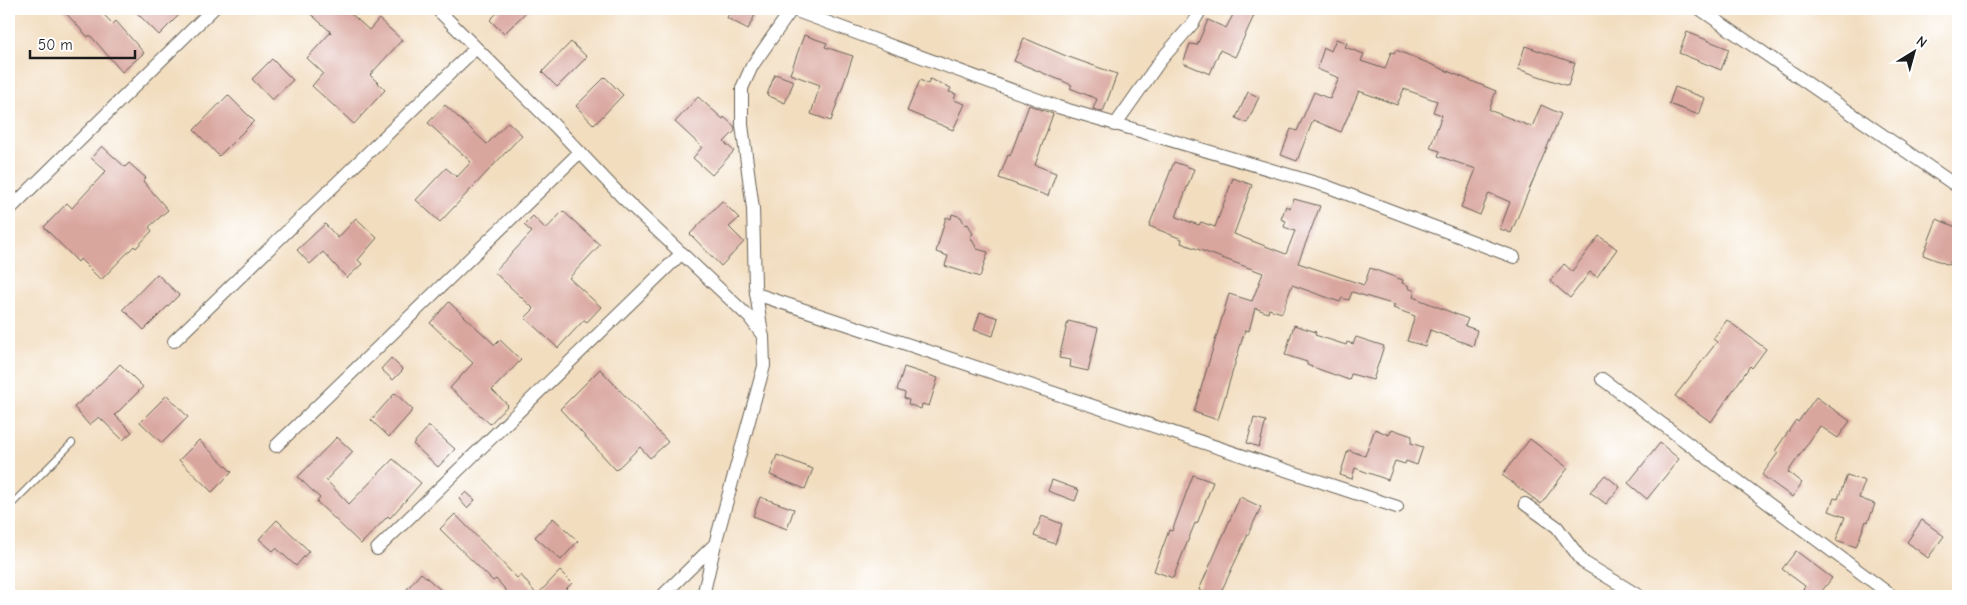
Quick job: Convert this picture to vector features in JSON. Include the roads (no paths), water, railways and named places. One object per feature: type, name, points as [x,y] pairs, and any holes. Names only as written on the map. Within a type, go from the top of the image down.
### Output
[{"type":"street","points":[[9,210],[213,9]]},
{"type":"street","points":[[703,596],[715,544],[764,366],[756,294],[753,209],[742,125],[742,88],[752,66],[792,9],[1058,107],[1326,186],[1514,257]]},
{"type":"street","points":[[1115,124],[1160,61],[1193,23],[1202,9]]},
{"type":"street","points":[[1700,9],[1958,187]]},
{"type":"street","points":[[444,11],[476,48],[622,197],[750,318],[762,336]]},
{"type":"street","points":[[174,340],[476,48]]},
{"type":"street","points":[[276,446],[580,152]]},
{"type":"street","points":[[376,549],[682,253]]},
{"type":"street","points":[[756,294],[1397,507]]},
{"type":"street","points":[[1602,379],[1892,596]]},
{"type":"street","points":[[1525,504],[1557,527],[1583,562],[1639,596]]},
{"type":"street","points":[[665,596],[715,544]]},
{"type":"lane","points":[[9,507],[72,443]]}]
